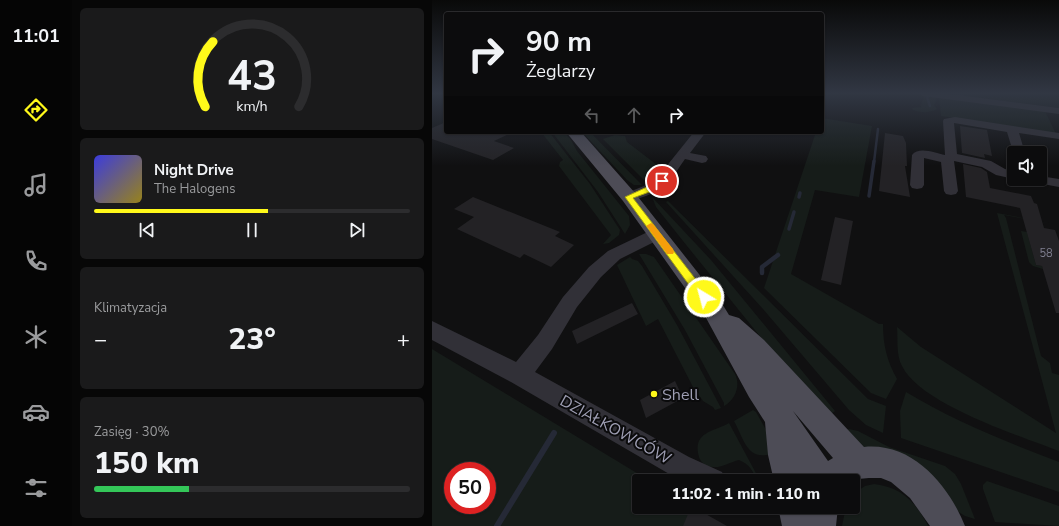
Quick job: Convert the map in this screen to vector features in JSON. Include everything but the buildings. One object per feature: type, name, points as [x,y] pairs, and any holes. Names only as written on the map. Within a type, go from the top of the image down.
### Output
[{"type":"main road","points":[[575,134],[629,197],[713,309],[759,387],[819,474]]},
{"type":"main road","points":[[713,309],[755,348],[858,463]]},
{"type":"main road","points":[[780,417],[784,455],[788,474]]},
{"type":"main road","points":[[839,474],[846,467],[858,463],[881,462],[905,472],[928,492],[953,524]]},
{"type":"main road","points":[[796,514],[799,526]]},
{"type":"main road","points":[[819,526],[820,514]]},
{"type":"street","points":[[951,191],[948,121],[955,120],[1059,136]]},
{"type":"street","points":[[1012,129],[1017,146]]},
{"type":"street","points":[[629,197],[649,189],[662,181],[698,134]]},
{"type":"street","points":[[918,185],[918,156],[921,154],[986,164],[1007,173]]},
{"type":"street","points":[[682,155],[702,159]]},
{"type":"street","points":[[1047,181],[1059,183]]},
{"type":"street","points":[[519,375],[545,342],[570,302],[595,272],[614,255],[656,234]]},
{"type":"street","name":"DZIAŁKOWCÓW","points":[[432,330],[519,375],[680,466],[698,474]]},
{"type":"shaded area","points":[[824,118],[872,126],[859,197],[815,190],[791,274],[879,324],[883,324],[886,353],[897,379],[886,399],[871,393],[764,288],[815,134],[824,134]]},
{"type":"shaded area","points":[[951,118],[1048,118],[1056,134]]},
{"type":"shaded area","points":[[543,134],[551,134],[590,184],[620,230],[619,235],[609,243],[603,244],[611,235],[559,166],[560,162],[563,160]]},
{"type":"shaded area","points":[[554,134],[566,134],[577,151],[629,216],[630,225],[625,234],[598,192]]},
{"type":"shaded area","points":[[584,134],[592,134],[642,185],[634,185],[627,180]]},
{"type":"shaded area","points":[[615,135],[625,136],[627,142],[661,168],[653,179],[645,181],[603,139]]},
{"type":"shaded area","points":[[652,197],[711,260],[835,411],[826,418],[656,207]]},
{"type":"shaded area","points":[[668,201],[868,399],[886,406],[883,433],[866,425],[849,410],[763,309],[666,202]]},
{"type":"shaded area","points":[[997,213],[1059,225],[1004,215],[1041,356],[1050,363],[1052,373],[1059,375],[1059,451],[997,428],[949,406],[912,380],[900,362],[897,327],[921,347],[1056,433]]},
{"type":"shaded area","points":[[1021,231],[1027,232],[1036,265],[1042,266],[1043,269],[1033,266],[1029,262]]},
{"type":"shaded area","points":[[639,254],[646,254],[654,257],[735,374],[737,379],[736,392],[731,400],[724,406],[724,403],[685,330]]},
{"type":"shaded area","points":[[630,257],[638,261],[642,266],[677,325],[721,408],[715,410],[703,401],[693,387],[658,319],[646,326],[617,265]]},
{"type":"shaded area","points":[[432,349],[638,474],[632,474],[632,514],[704,514],[724,526],[432,526]]},
{"type":"shaded area","points":[[906,392],[962,422],[1000,439],[1059,462],[1059,492],[901,438],[900,411]]},
{"type":"shaded area","points":[[753,410],[756,412],[770,437],[771,454],[756,454],[751,451],[747,447],[734,421]]},
{"type":"shaded area","points":[[729,423],[756,474],[754,474],[746,464],[739,460],[716,467],[710,467],[702,463],[699,457],[698,442],[705,434]]},
{"type":"shaded area","points":[[849,429],[858,431],[889,447],[945,466],[955,474],[961,484],[975,519],[965,516],[868,454],[845,430]]},
{"type":"shaded area","points":[[987,481],[1059,506],[1059,526],[995,522],[983,489],[983,485]]},
{"type":"shaded area","points":[[874,484],[892,488],[900,492],[913,503],[928,526],[842,526],[845,514],[860,514],[860,489],[865,486]]},
{"type":"waterway","points":[[874,162],[878,129]]},
{"type":"waterway","points":[[869,196],[874,161]]},
{"type":"waterway","points":[[799,197],[800,193]]},
{"type":"waterway","points":[[789,229],[794,212]]},
{"type":"waterway","points":[[762,273],[762,267],[778,255]]},
{"type":"waterway","points":[[497,526],[554,433]]},
{"type":"slow traffic","points":[[651,226],[670,252]]},
{"type":"place","name":"Shell","points":[[654,394]]},
{"type":"route","points":[[662,181],[649,189],[629,197],[704,297]]}]
